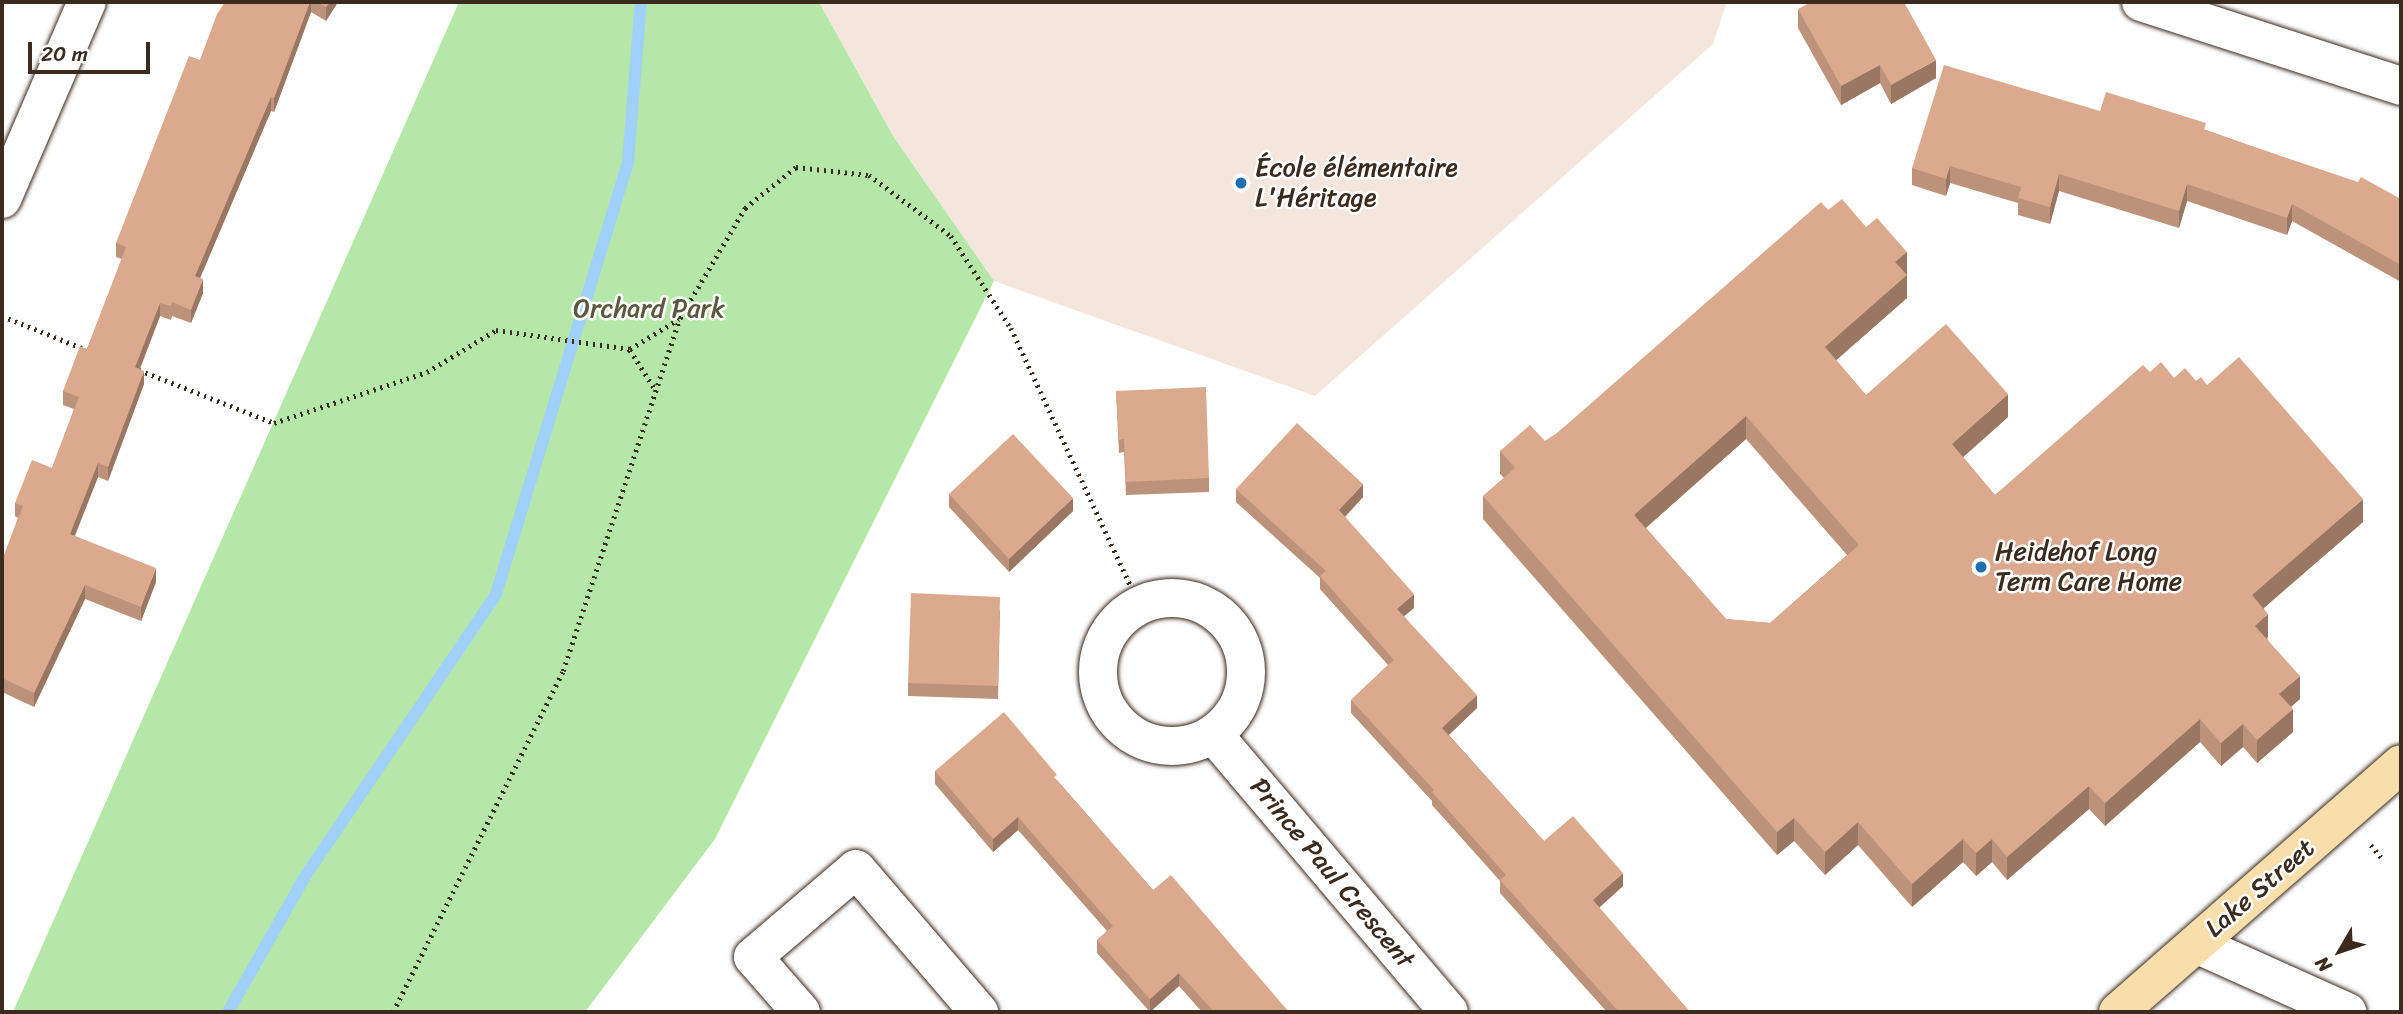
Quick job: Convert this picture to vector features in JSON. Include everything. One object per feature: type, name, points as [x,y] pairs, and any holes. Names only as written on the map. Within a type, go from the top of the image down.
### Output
[{"type":"main road","name":"Lake Street","points":[[2118,1012],[2401,764]]},
{"type":"street","points":[[2,199],[87,2]]},
{"type":"street","points":[[2141,2],[2401,86]]},
{"type":"street","points":[[1165,597],[1191,599],[1205,605],[1226,620],[1244,649],[1247,675],[1244,693],[1234,716],[1214,735],[1180,747],[1153,745],[1138,739],[1117,723],[1103,701],[1097,675],[1100,649],[1118,619],[1139,604],[1165,597]]},
{"type":"street","name":"Prince Paul Crescent","points":[[1214,735],[1449,1012]]},
{"type":"street","points":[[800,1012],[753,957],[856,869],[979,1012]]},
{"type":"street","points":[[2196,944],[2347,1012]]},
{"type":"path","points":[[393,1012],[564,671],[680,318],[745,208],[796,167],[869,175],[951,236],[1012,328],[1139,604]]},
{"type":"path","points":[[2,316],[93,352]]},
{"type":"path","points":[[131,367],[274,423],[427,372],[496,330],[629,349],[680,318]]},
{"type":"path","points":[[629,349],[656,390]]},
{"type":"shaded area","name":"École élémentaire L'Héritage","points":[[819,2],[1727,2],[1713,44],[1315,396],[994,281],[893,136]]},
{"type":"green space","name":"Orchard Park","points":[[459,2],[819,2],[893,136],[994,281],[715,839],[585,1012],[13,1012]]},
{"type":"building","points":[[225,2],[310,2],[274,98],[271,97],[195,276],[203,279],[191,310],[172,302],[171,306],[160,303],[135,367],[144,371],[108,467],[98,463],[70,534],[156,568],[141,607],[85,585],[34,693],[2,678],[2,561],[23,506],[15,503],[32,460],[52,468],[79,397],[63,391],[80,346],[87,349],[126,247],[116,243],[189,56],[200,60],[217,14]]},
{"type":"building","points":[[317,2],[330,2],[326,7]]},
{"type":"building","points":[[1811,2],[1904,2],[1936,60],[1891,85],[1880,65],[1841,86],[1798,9]]},
{"type":"building","points":[[1944,65],[2100,111],[2106,92],[2206,123],[2204,130],[2358,182],[2361,177],[2401,199],[2401,265],[2292,204],[2287,218],[2187,184],[2179,211],[2059,174],[2050,207],[2018,198],[2021,187],[1950,166],[1946,179],[1912,168]]},
{"type":"building","name":"Heidehof Long Term Care Home","points":[[1842,199],[1866,227],[1877,218],[1907,252],[1895,262],[1907,275],[1825,347],[1866,395],[1946,324],[2008,394],[1952,444],[1995,495],[2143,365],[2150,372],[2161,362],[2174,378],[2185,368],[2196,381],[2201,377],[2207,385],[2239,357],[2363,499],[2252,595],[2268,614],[2255,626],[2300,676],[2279,694],[2293,709],[2257,740],[2243,724],[2221,743],[2200,719],[2105,803],[2089,786],[2007,857],[1992,839],[1976,853],[1963,839],[1912,884],[1858,822],[1825,852],[1794,818],[1777,832],[1483,496],[1515,468],[1500,451],[1530,425],[1545,441],[1556,434],[1821,202],[1828,210]],"holes":[[[1746,416],[1859,545],[1770,623],[1726,619],[1634,515]]]},
{"type":"building","points":[[1206,387],[1209,478],[1126,482],[1124,439],[1119,440],[1116,391]]},
{"type":"building","points":[[1297,423],[1363,484],[1339,510],[1414,594],[1397,609],[1477,695],[1442,728],[1544,841],[1573,816],[1623,873],[1593,900],[1690,1012],[1619,1012],[1500,880],[1506,875],[1432,792],[1434,790],[1351,700],[1394,660],[1320,576],[1326,571],[1236,489]]},
{"type":"building","points":[[1013,434],[1073,498],[1009,559],[949,494]]},
{"type":"building","points":[[911,593],[1000,597],[998,686],[908,683]]},
{"type":"building","points":[[1004,712],[1057,775],[1054,777],[1153,890],[1171,875],[1289,1012],[1214,1012],[1179,973],[1150,999],[1097,940],[1113,926],[1018,817],[993,839],[935,771]]},
{"type":"waterway","points":[[228,1012],[304,878],[496,594],[628,162],[641,2]]},
{"type":"place","name":"École élémentaire L'Héritage","points":[[1241,183]]},
{"type":"place","name":"Heidehof Long Term Care Home","points":[[1981,567]]}]
